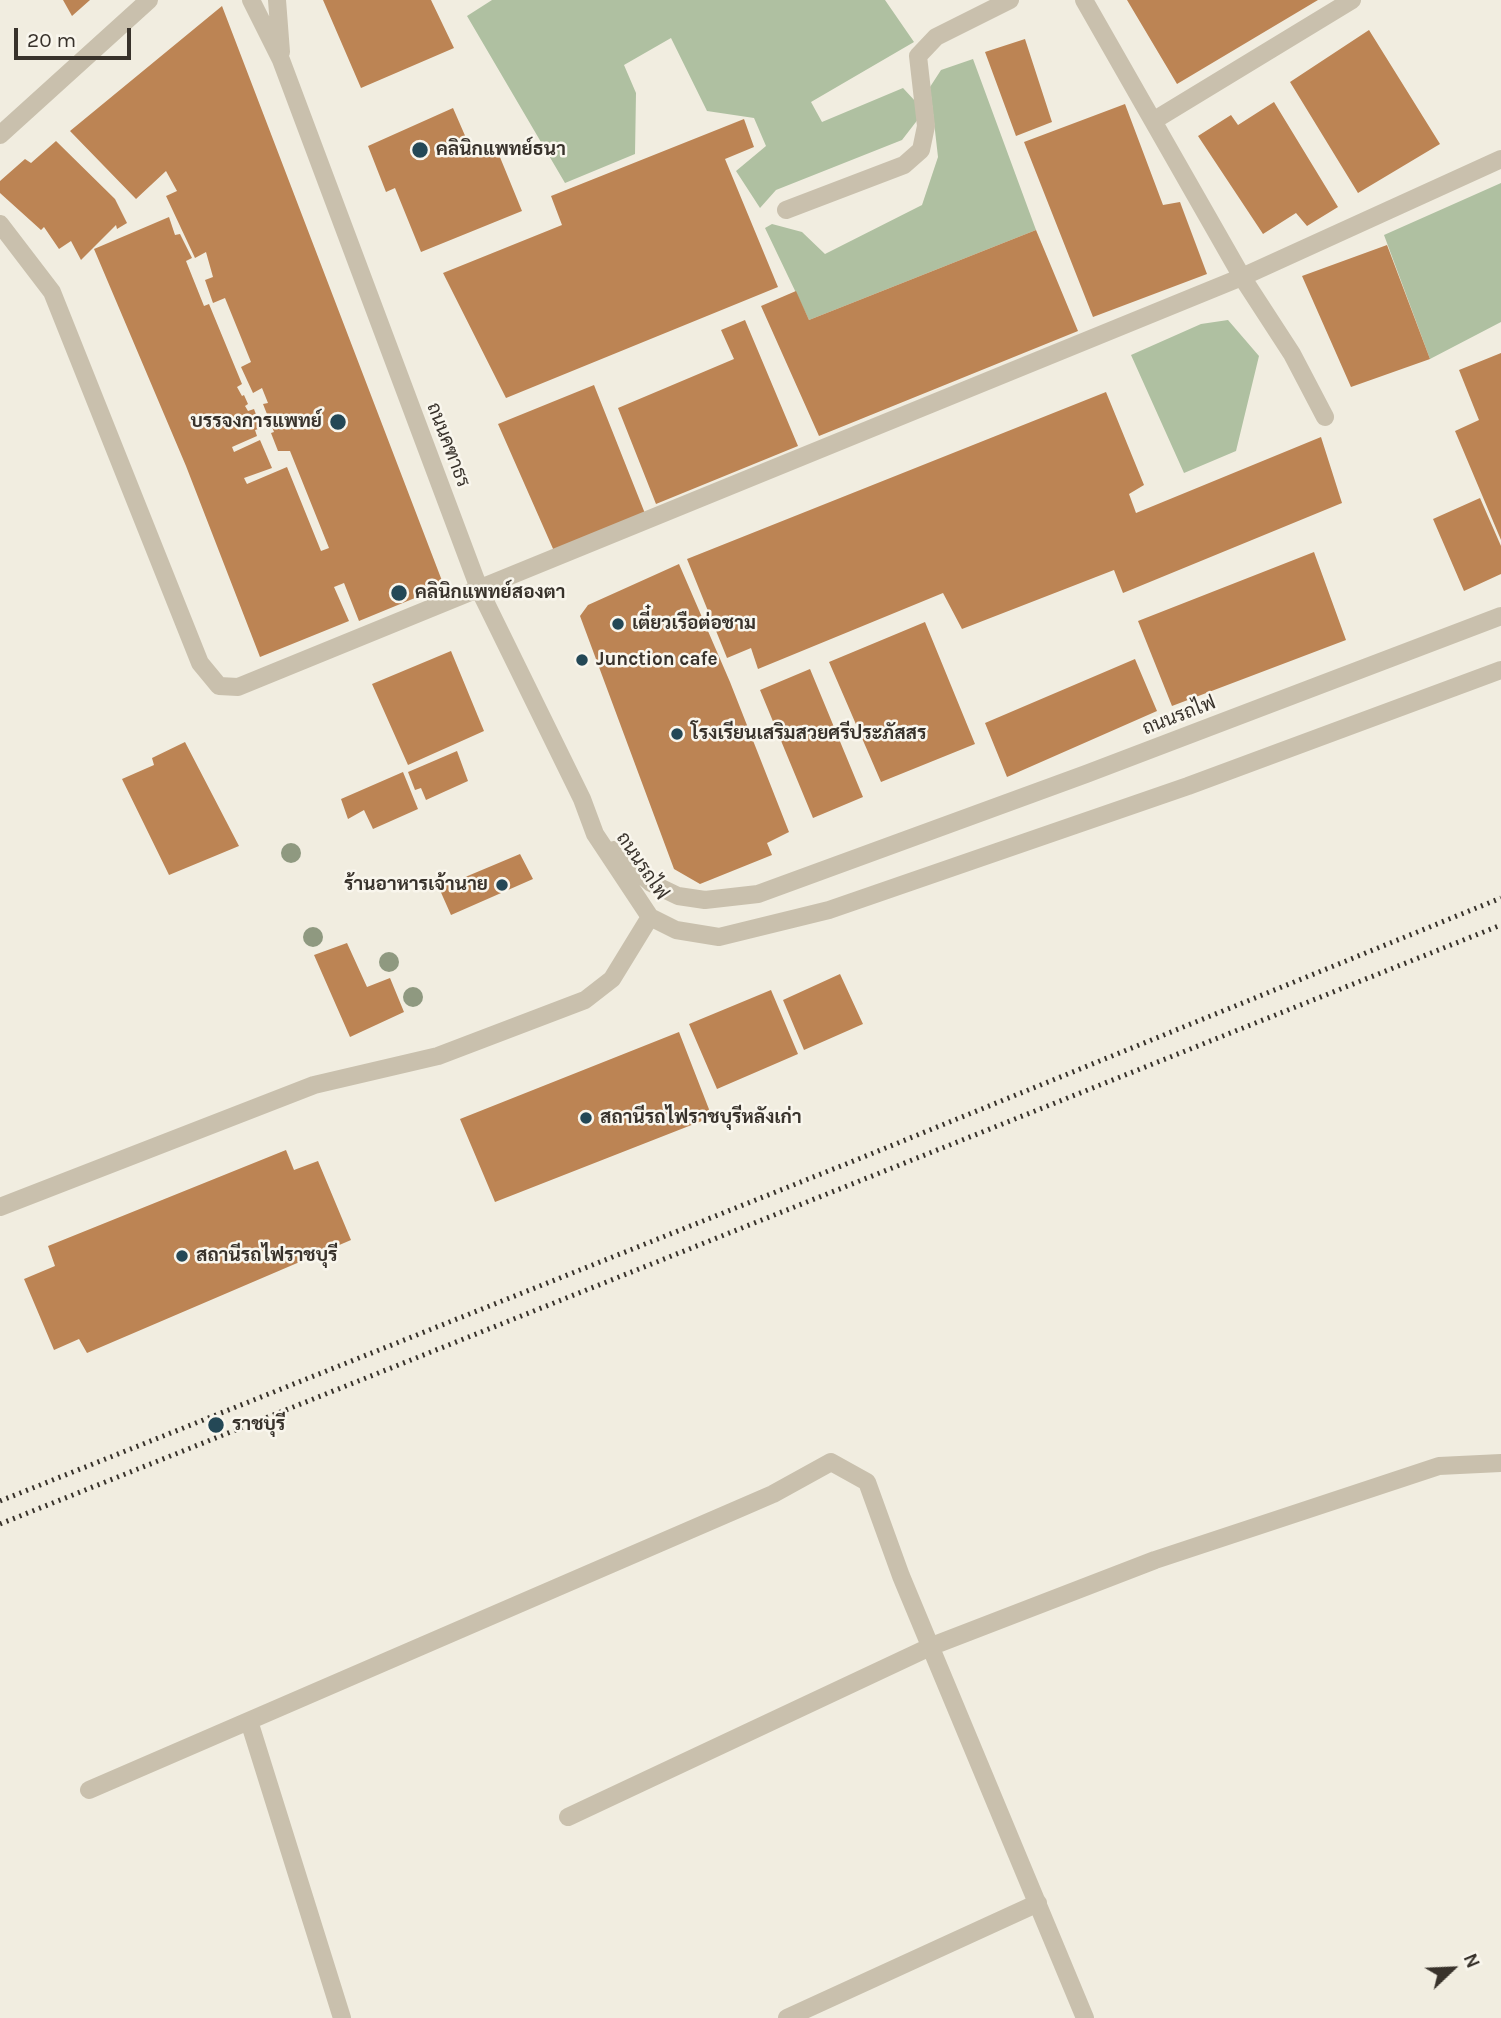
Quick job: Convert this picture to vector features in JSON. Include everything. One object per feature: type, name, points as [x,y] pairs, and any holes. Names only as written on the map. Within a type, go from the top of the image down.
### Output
[{"type":"street","points":[[0,135],[149,0]]},
{"type":"street","name":"ถนนคฑาธร","points":[[251,0],[281,60],[480,591],[582,799],[595,834]]},
{"type":"street","name":"ถนนคฑาธร","points":[[276,0],[281,60]]},
{"type":"street","points":[[786,210],[904,164],[922,150],[926,126],[918,56],[936,37],[1010,0]]},
{"type":"street","points":[[1084,0],[1242,277],[1292,354],[1325,417]]},
{"type":"street","points":[[1153,121],[1352,0]]},
{"type":"street","points":[[0,224],[52,292],[200,663],[219,686],[238,687],[480,591],[1242,277],[1501,159]]},
{"type":"street","name":"ถนนรถไฟ","points":[[595,834],[651,883],[678,896],[705,900],[758,894],[1099,769],[1501,616]]},
{"type":"street","name":"ถนนรถไฟ","points":[[595,834],[650,916],[676,930],[719,937],[829,910],[1188,786],[1501,670]]},
{"type":"street","points":[[0,1207],[314,1085],[438,1056],[585,1000],[612,979],[650,916]]},
{"type":"street","points":[[89,1790],[773,1494],[831,1462],[867,1482],[901,1576],[1085,2018]]},
{"type":"street","points":[[568,1817],[932,1646],[1155,1560],[1439,1465],[1501,1463]]},
{"type":"street","points":[[249,1721],[342,2018]]},
{"type":"street","points":[[787,2018],[1038,1903]]},
{"type":"green space","points":[[492,0],[885,0],[914,42],[811,102],[822,122],[903,88],[916,102],[919,118],[902,140],[776,190],[760,208],[736,171],[766,146],[754,118],[707,111],[671,38],[624,65],[636,93],[635,154],[565,183],[467,16]]},
{"type":"green space","points":[[973,59],[1036,230],[809,320],[765,228],[772,224],[802,232],[825,254],[922,205],[938,157],[930,87],[941,70]]},
{"type":"green space","points":[[1501,183],[1501,322],[1430,359],[1384,235]]},
{"type":"green space","points":[[1228,320],[1259,356],[1236,451],[1184,473],[1131,355],[1201,324]]},
{"type":"building","points":[[63,0],[90,0],[72,16]]},
{"type":"building","points":[[323,0],[431,0],[454,48],[361,88]]},
{"type":"building","points":[[1127,0],[1318,0],[1177,84]]},
{"type":"building","points":[[222,6],[444,586],[359,621],[344,583],[334,587],[349,621],[260,657],[186,466],[94,249],[169,217],[175,235],[180,234],[192,258],[186,261],[204,306],[209,304],[242,384],[237,387],[248,404],[245,406],[248,411],[254,409],[261,428],[255,430],[257,436],[232,447],[234,452],[260,440],[272,468],[244,478],[247,484],[287,467],[321,551],[329,548],[290,451],[278,451],[263,404],[268,403],[262,388],[253,393],[241,367],[251,362],[225,298],[213,303],[205,280],[213,277],[206,252],[195,258],[166,196],[177,191],[166,171],[136,199],[70,131]]},
{"type":"building","points":[[1369,30],[1440,144],[1358,193],[1290,82]]},
{"type":"building","points":[[1025,39],[1052,122],[1016,136],[985,52]]},
{"type":"building","points":[[1274,102],[1338,207],[1307,226],[1296,213],[1263,234],[1198,136],[1231,115],[1238,125]]},
{"type":"building","points":[[1125,104],[1163,205],[1180,202],[1207,274],[1093,317],[1024,142]]},
{"type":"building","points":[[453,108],[473,154],[495,145],[522,211],[421,252],[395,188],[386,192],[368,146]]},
{"type":"building","points":[[744,119],[754,147],[725,159],[778,287],[506,398],[443,273],[562,225],[551,196]]},
{"type":"building","points":[[56,141],[115,199],[127,223],[117,229],[116,225],[81,260],[71,241],[59,249],[44,227],[41,230],[0,193],[0,181],[25,159],[31,163]]},
{"type":"building","points":[[1036,230],[1078,331],[819,436],[761,306],[796,291],[809,320]]},
{"type":"building","points":[[1387,245],[1430,359],[1351,387],[1302,276]]},
{"type":"building","points":[[745,320],[798,446],[656,504],[618,408],[734,359],[721,330]]},
{"type":"building","points":[[1501,353],[1501,540],[1455,431],[1479,420],[1459,370]]},
{"type":"building","points":[[594,385],[646,516],[554,551],[498,424]]},
{"type":"building","points":[[1106,392],[1144,485],[1129,494],[1136,513],[1321,437],[1342,503],[1123,593],[1114,570],[962,629],[943,593],[758,669],[751,648],[727,658],[687,559]]},
{"type":"building","points":[[1480,498],[1501,546],[1501,574],[1464,591],[1433,519]]},
{"type":"building","points":[[1314,552],[1346,640],[1172,706],[1138,621]]},
{"type":"building","points":[[679,564],[730,682],[789,832],[767,843],[772,855],[700,884],[674,869],[580,616],[588,605]]},
{"type":"building","points":[[925,622],[975,744],[881,782],[829,662]]},
{"type":"building","points":[[451,651],[484,731],[408,765],[372,684]]},
{"type":"building","points":[[1135,659],[1157,711],[1007,777],[985,723]]},
{"type":"building","points":[[810,669],[863,797],[813,818],[760,690]]},
{"type":"building","points":[[185,742],[239,846],[169,875],[122,779],[154,765],[152,758]]},
{"type":"building","points":[[457,751],[468,781],[426,800],[421,788],[415,790],[408,772]]},
{"type":"building","points":[[403,772],[418,809],[373,829],[364,810],[348,819],[341,799]]},
{"type":"building","points":[[520,854],[533,879],[451,915],[439,888]]},
{"type":"building","points":[[347,943],[367,987],[390,978],[404,1012],[350,1037],[314,955]]},
{"type":"building","points":[[840,974],[863,1024],[804,1050],[783,1000]]},
{"type":"building","points":[[771,990],[798,1054],[717,1089],[689,1024]]},
{"type":"building","name":"สถานีรถไฟราชบุรีหลังเก่า","points":[[679,1032],[712,1117],[495,1202],[460,1119]]},
{"type":"building","name":"สถานีรถไฟราชบุรี","points":[[286,1150],[294,1170],[318,1161],[351,1240],[87,1353],[79,1339],[54,1350],[24,1279],[55,1266],[48,1246]]},
{"type":"railway","points":[[0,1501],[851,1162],[1501,898]]},
{"type":"railway","points":[[0,1524],[1501,925]]},
{"type":"place","name":"คลินิกแพทย์ธนา","points":[[420,150]]},
{"type":"place","name":"บรรจงการแพทย์","points":[[338,422]]},
{"type":"place","name":"คลินิกแพทย์สองตา","points":[[399,593]]},
{"type":"place","name":"เตี๋ยวเรือต่อชาม","points":[[618,624]]},
{"type":"place","name":"Junction cafe","points":[[582,660]]},
{"type":"place","name":"โรงเรียนเสริมสวยศรีประภัสสร","points":[[677,734]]},
{"type":"place","name":"ร้านอาหารเจ้านาย","points":[[502,885]]},
{"type":"place","name":"สถานีรถไฟราชบุรีหลังเก่า","points":[[586,1118]]},
{"type":"place","name":"สถานีรถไฟราชบุรี","points":[[182,1256]]},
{"type":"place","name":"ราชบุรี","points":[[216,1425]]}]
